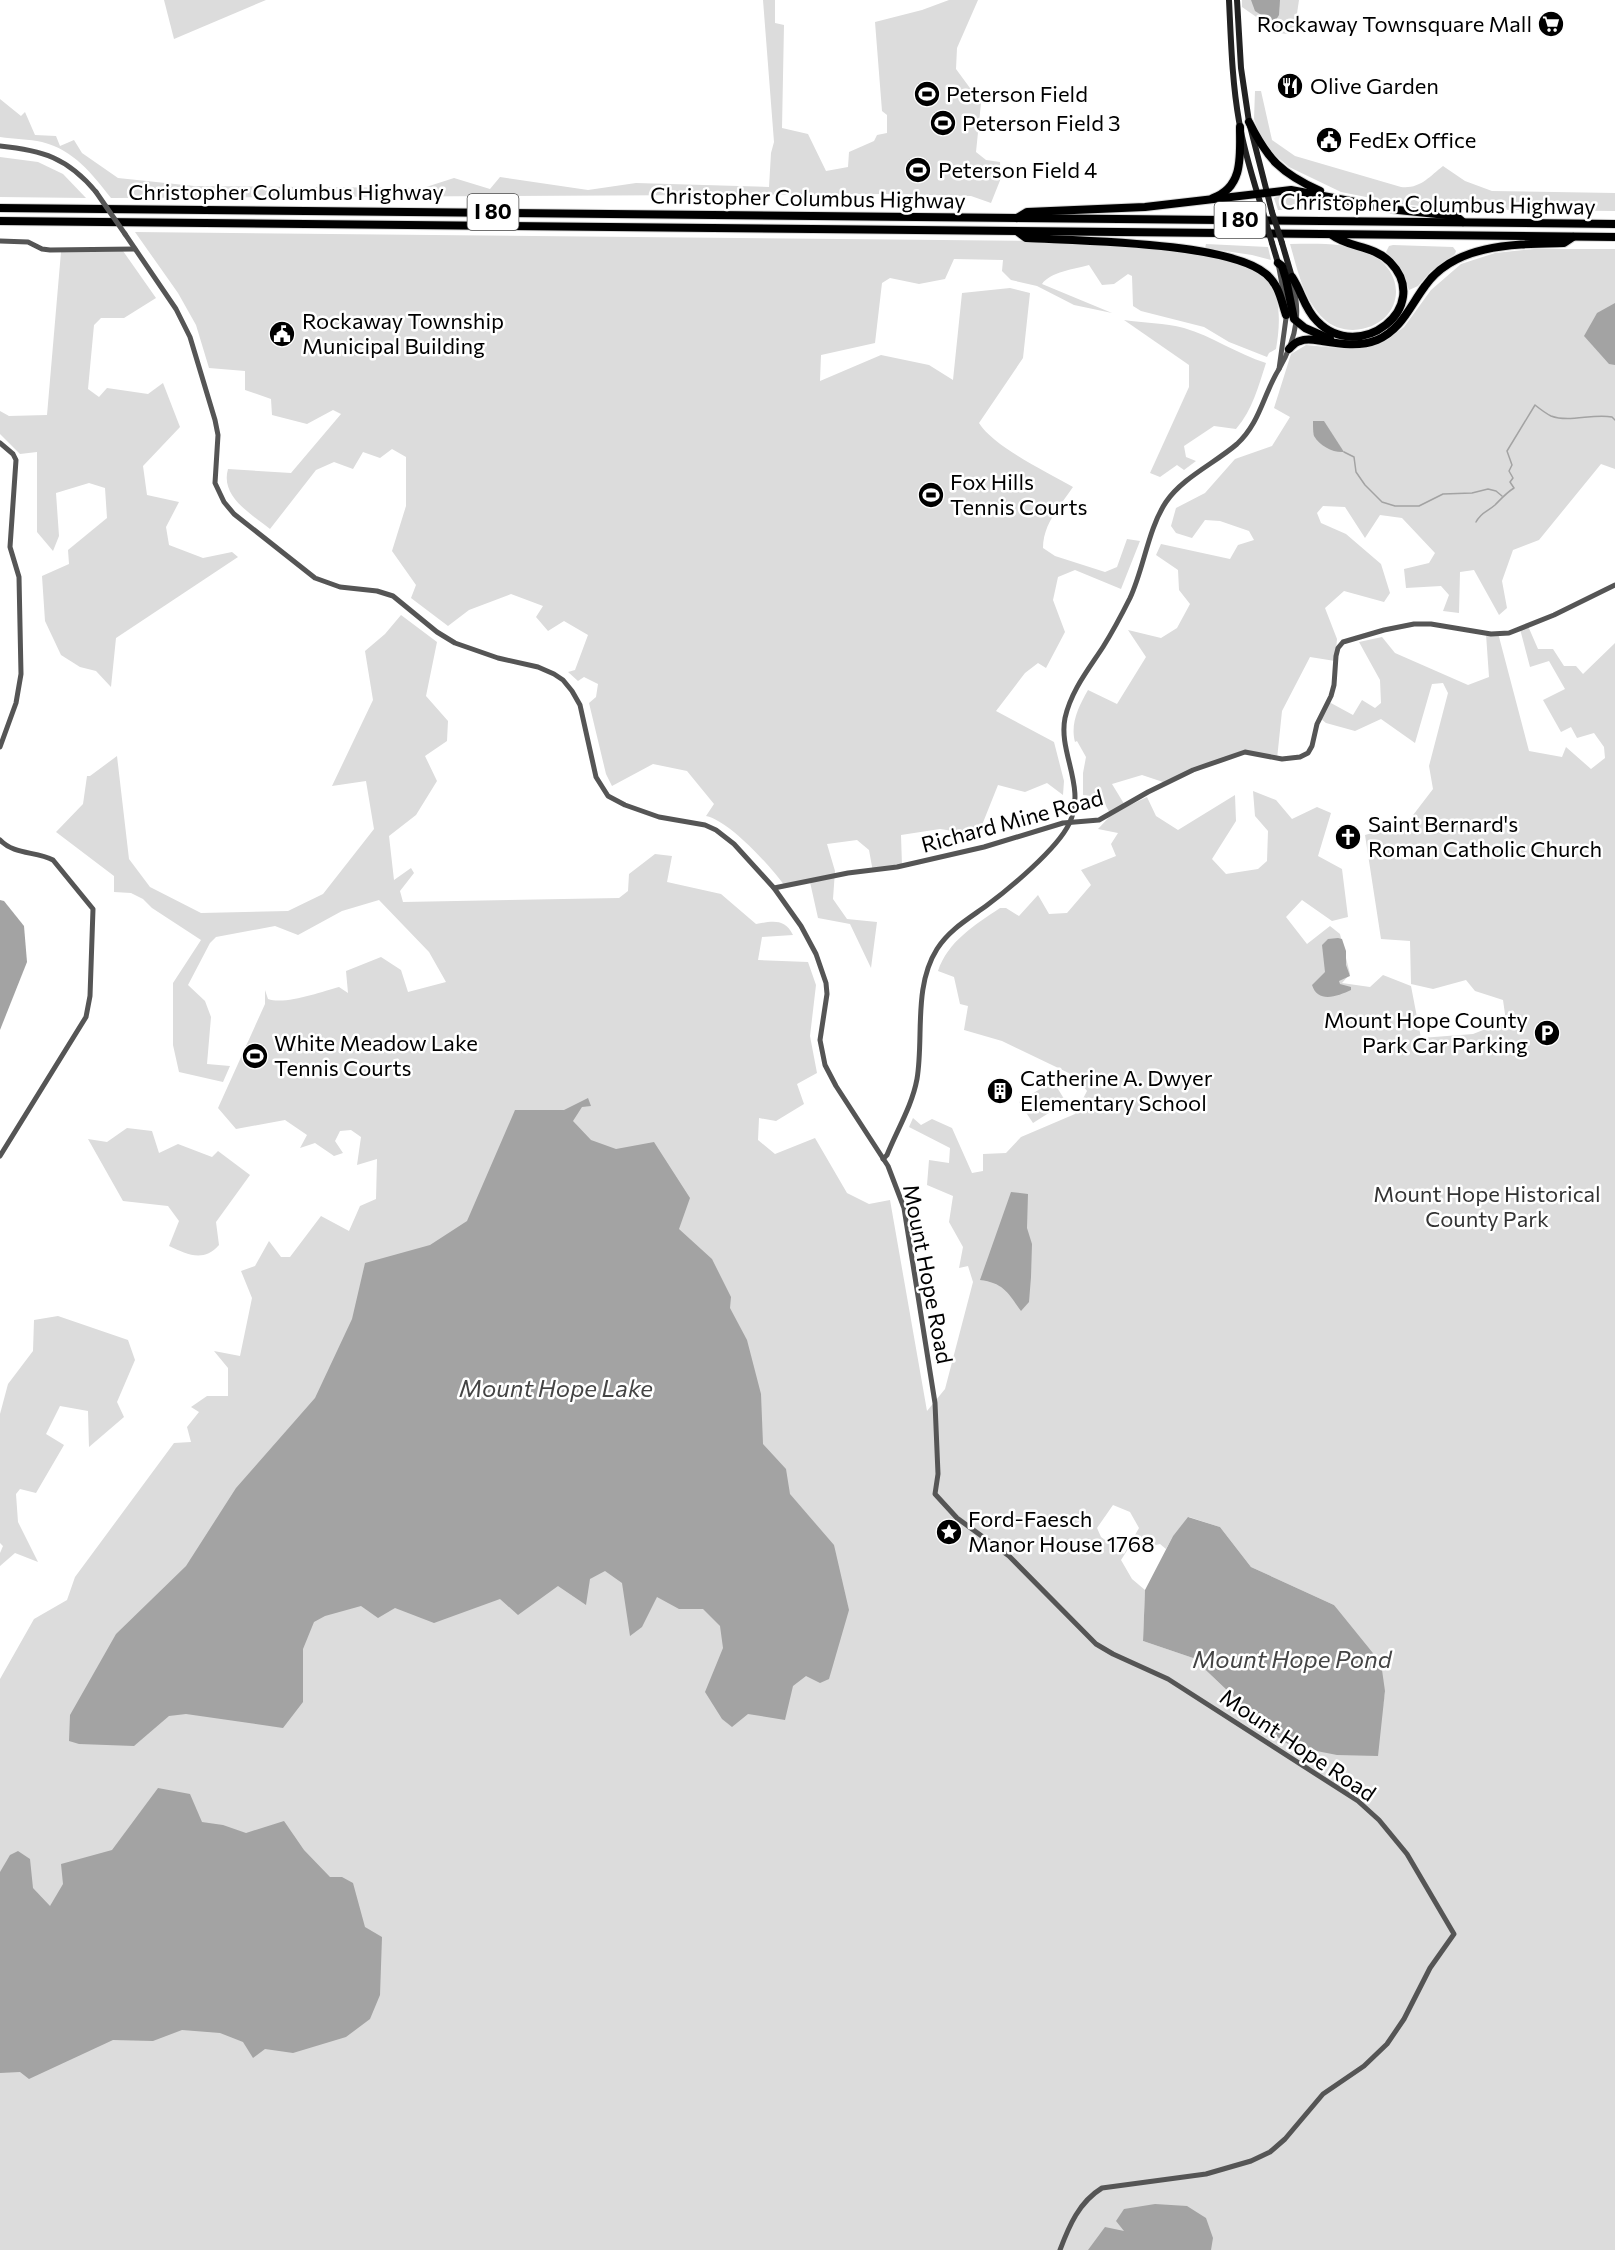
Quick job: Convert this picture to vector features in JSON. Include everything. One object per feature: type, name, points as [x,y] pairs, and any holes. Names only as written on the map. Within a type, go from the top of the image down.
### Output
[{"type":"highway","points":[[1248,122],[1263,150],[1273,162],[1305,184],[1335,198]]},
{"type":"highway","points":[[1201,202],[1223,194],[1235,180],[1240,156],[1240,128]]},
{"type":"highway","points":[[1016,218],[1027,212],[1108,210],[1201,202],[1296,190],[1398,210],[1455,216],[1464,222]]},
{"type":"highway","name":"Christopher Columbus Highway","points":[[0,208],[1615,224]]},
{"type":"highway","name":"Christopher Columbus Highway","points":[[0,221],[1615,237]]},
{"type":"highway","points":[[1017,232],[1026,238],[1136,245],[1230,256],[1250,264],[1268,276],[1277,288],[1286,315]]},
{"type":"highway","points":[[1292,277],[1311,314],[1330,331],[1343,335],[1362,336],[1375,333],[1389,324],[1399,310],[1402,297],[1402,284],[1396,270],[1379,254],[1358,245],[1341,242],[1332,235]]},
{"type":"highway","points":[[1289,349],[1296,342],[1305,339],[1364,344],[1387,335],[1399,324],[1433,277],[1447,265],[1461,258],[1498,248],[1564,243],[1573,237]]},
{"type":"highway","points":[[1278,263],[1282,266],[1296,321],[1315,333],[1343,343]]},
{"type":"main road","points":[[1229,0],[1233,76],[1240,128],[1278,263]]},
{"type":"main road","points":[[1237,0],[1241,68],[1248,122],[1292,277]]},
{"type":"street","name":"Mount Hope Road","points":[[0,146],[33,150],[57,158],[77,172],[96,192],[176,309],[190,337],[218,435],[215,483],[224,502],[234,514],[315,578],[340,587],[393,596],[437,632],[455,643],[483,654],[538,667],[554,674],[569,686],[577,698],[596,777],[608,795],[625,805],[659,817],[705,825],[716,830],[734,844],[774,888],[808,938],[823,970],[827,994],[820,1040],[825,1065],[883,1159],[900,1194],[915,1271],[935,1402],[938,1474],[935,1494],[957,1518],[1009,1556],[1096,1644],[1168,1679],[1358,1801],[1379,1820],[1407,1854],[1454,1934],[1430,1968],[1404,2019],[1388,2044],[1364,2066],[1323,2094],[1278,2145],[1251,2161],[1206,2174],[1102,2188],[1092,2194],[1080,2208],[1060,2250]]},
{"type":"street","points":[[0,241],[28,242],[50,250],[135,249]]},
{"type":"street","points":[[1278,263],[1285,293],[1286,315],[1279,369]]},
{"type":"street","points":[[883,1159],[887,1155],[915,1089],[924,987],[931,959],[945,938],[957,926],[999,896],[1049,849],[1070,823],[1074,777],[1063,731],[1065,716],[1074,693],[1107,641],[1130,598],[1164,505],[1178,488],[1220,458],[1248,433],[1262,408],[1289,349],[1296,321],[1297,303],[1292,277]]},
{"type":"street","points":[[0,443],[16,460],[10,553],[19,581],[21,674],[16,703],[0,747]]},
{"type":"street","name":"Richard Mine Road","points":[[774,888],[848,873],[897,867],[984,847],[1070,823],[1088,822],[1109,816],[1148,792],[1193,770],[1245,752],[1288,760],[1308,753],[1317,724],[1331,696],[1336,671],[1336,656],[1343,642],[1414,624],[1431,624],[1491,634],[1509,633],[1554,615],[1615,585]]},
{"type":"street","points":[[0,840],[14,850],[46,856],[53,860],[93,909],[90,996],[86,1017],[74,1040],[0,1156]]},
{"type":"green space","points":[[164,0],[266,0],[174,39]]},
{"type":"green space","points":[[763,0],[775,0],[775,23],[784,25],[782,128],[808,134],[826,171],[848,167],[849,152],[874,141],[877,135],[887,133],[887,115],[882,111],[875,22],[922,10],[949,0],[978,0],[957,48],[956,69],[981,103],[976,152],[986,160],[1000,162],[1001,178],[991,203],[971,196],[886,194],[111,198],[81,164],[64,151],[42,142],[0,137],[0,99],[21,116],[25,112],[35,135],[56,136],[60,146],[74,140],[82,153],[118,178],[194,186],[423,188],[454,178],[490,189],[500,177],[588,190],[636,183],[769,187],[774,142]]},
{"type":"green space","points":[[1242,0],[1299,0],[1295,27],[1288,34],[1279,33],[1242,7]]},
{"type":"green space","points":[[1255,91],[1261,91],[1272,140],[1295,156],[1401,187],[1419,184],[1443,166],[1465,181],[1492,191],[1615,193],[1615,211],[1450,209],[1401,204],[1341,192],[1289,167],[1263,145],[1254,119]]},
{"type":"green space","points":[[0,157],[38,162],[63,174],[86,198],[0,197]]},
{"type":"green space","points":[[1281,195],[1315,200],[1305,202],[1303,210],[1278,210],[1274,198]]},
{"type":"green space","points":[[135,232],[1050,241],[1129,246],[1192,253],[1245,266],[1262,275],[1269,282],[1277,300],[1279,320],[1276,349],[1267,357],[1229,342],[1204,327],[1141,311],[1133,306],[1132,276],[1128,274],[1114,284],[1102,285],[1089,265],[1057,274],[1042,284],[1112,313],[1074,305],[1037,286],[1011,280],[1002,271],[1003,260],[954,259],[945,279],[919,284],[890,278],[882,283],[875,343],[821,355],[820,381],[881,355],[929,365],[953,380],[962,293],[1010,288],[1030,293],[1023,358],[979,423],[986,432],[1008,450],[1073,487],[1049,523],[1043,548],[1055,556],[1105,572],[1117,567],[1127,539],[1140,541],[1121,589],[1075,570],[1058,577],[1053,600],[1065,632],[1046,668],[1038,663],[1025,673],[996,711],[1054,742],[1064,781],[1063,795],[1047,783],[1025,792],[998,785],[978,835],[940,829],[901,835],[902,866],[873,872],[869,850],[857,840],[827,844],[835,871],[833,899],[847,919],[877,922],[871,968],[850,924],[818,918],[810,882],[785,886],[760,856],[738,835],[706,816],[714,804],[687,771],[653,764],[612,786],[606,774],[589,703],[596,697],[598,684],[584,677],[578,681],[568,672],[575,670],[588,635],[564,621],[548,631],[536,617],[543,606],[511,594],[469,610],[448,626],[411,598],[416,585],[392,551],[406,506],[406,457],[392,449],[380,458],[363,452],[353,469],[334,462],[316,470],[270,529],[239,504],[229,488],[228,469],[291,473],[341,414],[333,410],[307,424],[272,415],[271,399],[245,390],[245,371],[209,368],[196,325],[178,293]]},
{"type":"green space","points":[[1206,244],[1268,247],[1271,260],[1205,248]]},
{"type":"green space","points":[[1290,244],[1330,244],[1349,247],[1368,253],[1382,262],[1391,273],[1396,286],[1391,310],[1382,320],[1370,327],[1349,330],[1330,324],[1317,311],[1306,294]]},
{"type":"green space","points":[[1389,246],[1453,247],[1456,251],[1431,271],[1418,286],[1409,290],[1401,268],[1386,252]]},
{"type":"green space","name":"Mount Hope Historical County Park","points":[[1534,249],[1615,249],[1615,469],[1601,464],[1539,540],[1513,550],[1502,581],[1507,608],[1499,615],[1474,570],[1460,572],[1459,613],[1443,611],[1449,595],[1441,586],[1406,588],[1404,569],[1429,563],[1435,553],[1402,518],[1380,515],[1365,538],[1345,507],[1323,506],[1317,513],[1321,523],[1346,534],[1381,564],[1390,593],[1384,602],[1344,591],[1325,608],[1337,639],[1335,661],[1310,657],[1282,711],[1277,759],[1242,753],[1166,783],[1142,775],[1112,784],[1126,807],[1147,797],[1156,816],[1178,830],[1235,795],[1236,821],[1212,859],[1226,874],[1258,869],[1267,861],[1268,831],[1255,816],[1253,791],[1276,800],[1292,819],[1317,807],[1331,813],[1318,856],[1342,869],[1348,917],[1332,921],[1302,900],[1286,917],[1307,944],[1330,926],[1340,934],[1350,974],[1342,983],[1370,987],[1383,975],[1411,986],[1421,1038],[1473,1034],[1506,1021],[1503,1000],[1475,991],[1466,980],[1433,989],[1411,984],[1410,941],[1381,939],[1365,835],[1407,823],[1433,789],[1429,766],[1448,693],[1443,683],[1432,684],[1415,743],[1381,719],[1355,731],[1326,723],[1320,718],[1329,702],[1353,715],[1362,700],[1375,708],[1381,703],[1380,680],[1359,642],[1382,637],[1395,653],[1468,685],[1489,677],[1486,634],[1498,633],[1529,751],[1562,757],[1566,747],[1591,769],[1605,758],[1604,747],[1594,733],[1577,738],[1571,727],[1561,732],[1543,700],[1565,689],[1549,661],[1530,667],[1520,629],[1528,626],[1538,649],[1553,649],[1564,666],[1576,666],[1583,674],[1615,643],[1615,2250],[0,2250],[0,1679],[34,1619],[67,1600],[75,1577],[174,1443],[191,1442],[187,1427],[199,1412],[191,1407],[207,1396],[228,1396],[228,1368],[214,1351],[240,1356],[252,1298],[241,1271],[255,1266],[269,1241],[281,1257],[290,1257],[321,1216],[349,1231],[360,1206],[376,1199],[377,1159],[357,1165],[361,1137],[351,1130],[340,1131],[335,1141],[343,1153],[334,1156],[315,1143],[300,1148],[307,1135],[285,1120],[236,1129],[218,1108],[265,1004],[265,990],[268,999],[275,1000],[303,997],[339,987],[348,993],[346,971],[381,957],[401,970],[408,992],[446,982],[429,952],[379,900],[342,911],[298,935],[275,926],[216,937],[210,943],[188,985],[205,1001],[211,1017],[207,1064],[230,1066],[223,1082],[179,1072],[173,1045],[173,983],[201,940],[152,908],[143,899],[131,893],[114,892],[114,876],[56,832],[83,804],[87,776],[117,756],[129,859],[150,887],[201,913],[288,911],[323,894],[374,829],[366,781],[332,786],[373,700],[365,651],[385,634],[401,615],[437,642],[426,696],[448,721],[447,741],[425,756],[437,781],[416,815],[389,836],[394,880],[411,868],[414,873],[400,891],[403,902],[619,898],[628,891],[629,874],[655,854],[672,856],[667,882],[721,894],[756,924],[778,922],[786,926],[793,935],[762,937],[758,960],[808,962],[816,985],[810,1036],[817,1073],[797,1084],[804,1104],[776,1121],[759,1118],[758,1140],[775,1154],[815,1138],[847,1193],[869,1204],[890,1200],[927,1411],[945,1389],[973,1282],[968,1266],[959,1268],[963,1247],[949,1222],[953,1196],[927,1185],[929,1160],[949,1163],[950,1148],[909,1127],[913,1118],[921,1125],[932,1119],[952,1128],[972,1173],[983,1171],[983,1154],[1006,1153],[1021,1137],[1075,1114],[1087,1091],[1077,1077],[1002,1041],[964,1030],[968,1006],[960,1004],[954,977],[938,971],[943,960],[955,942],[1000,908],[1006,908],[1019,916],[1038,895],[1049,914],[1067,913],[1091,885],[1081,870],[1116,856],[1111,844],[1118,833],[1098,829],[1111,815],[1101,797],[1083,795],[1086,757],[1077,741],[1075,742],[1076,715],[1088,690],[1117,704],[1146,657],[1128,630],[1161,638],[1177,628],[1190,604],[1179,590],[1178,570],[1156,555],[1161,544],[1230,559],[1238,545],[1254,540],[1249,531],[1220,521],[1205,520],[1192,538],[1176,533],[1171,526],[1176,508],[1205,493],[1235,459],[1272,446],[1290,417],[1274,408],[1291,354],[1306,345],[1347,349],[1373,346],[1384,342],[1404,327],[1431,290],[1461,264],[1495,253]],"holes":[[[1113,1505],[1130,1512],[1139,1528],[1124,1554],[1101,1537],[1097,1528]],[[1189,1517],[1220,1527],[1251,1567],[1334,1605],[1385,1691],[1383,1705],[1291,1746],[1274,1735],[1193,1658],[1143,1641],[1145,1590],[1132,1579],[1121,1560],[1128,1549],[1140,1549],[1160,1544],[1166,1549],[1173,1536]]]},
{"type":"green space","points":[[123,251],[156,298],[124,318],[101,318],[94,325],[88,389],[99,397],[107,388],[148,394],[163,383],[180,427],[143,466],[147,495],[179,502],[166,527],[169,545],[203,558],[232,552],[238,557],[116,638],[111,687],[96,671],[80,667],[61,655],[45,621],[42,576],[69,564],[68,550],[107,518],[105,488],[89,483],[56,493],[59,536],[53,551],[37,532],[37,452],[20,454],[0,434],[0,411],[9,416],[47,415],[61,252]]},
{"type":"green space","points":[[1124,320],[1184,328],[1266,363],[1247,414],[1236,429],[1214,426],[1184,446],[1186,457],[1196,461],[1184,470],[1177,465],[1160,477],[1150,473],[1189,387],[1189,365]]},
{"type":"green space","points":[[1053,1081],[1066,1102],[1033,1123],[1019,1102]]},
{"type":"green space","points":[[127,1128],[152,1131],[159,1153],[178,1144],[212,1157],[218,1151],[250,1175],[216,1222],[219,1245],[213,1251],[195,1255],[169,1246],[179,1221],[168,1206],[123,1201],[88,1139],[107,1142]]},
{"type":"green space","points":[[58,1316],[128,1340],[135,1360],[117,1402],[124,1417],[89,1447],[88,1411],[60,1406],[46,1434],[64,1445],[36,1493],[20,1489],[16,1494],[18,1522],[38,1562],[15,1553],[0,1566],[0,1553],[3,1546],[0,1543],[0,1414],[8,1384],[33,1351],[34,1320]]},
{"type":"water","points":[[1251,0],[1280,0],[1279,15],[1274,23],[1255,11]]},
{"type":"water","points":[[1615,303],[1615,365],[1609,364],[1584,336],[1597,313]]},
{"type":"water","points":[[1313,421],[1324,421],[1344,452],[1331,450],[1320,443],[1314,436]]},
{"type":"water","points":[[0,900],[4,901],[24,926],[27,962],[0,1030]]},
{"type":"water","points":[[1328,939],[1342,939],[1346,951],[1346,965],[1350,976],[1339,981],[1340,984],[1351,987],[1351,990],[1324,997],[1315,991],[1312,985],[1325,972],[1322,945]]},
{"type":"water","name":"Mount Hope Lake","points":[[588,1098],[591,1106],[582,1107],[573,1121],[591,1140],[616,1149],[654,1142],[690,1198],[679,1229],[712,1259],[731,1297],[730,1308],[747,1340],[761,1394],[763,1444],[786,1469],[790,1494],[834,1545],[849,1610],[829,1679],[820,1683],[806,1676],[793,1686],[785,1720],[748,1714],[732,1727],[722,1719],[705,1692],[723,1648],[720,1626],[703,1609],[679,1609],[657,1597],[642,1627],[630,1636],[622,1583],[605,1571],[590,1579],[586,1605],[558,1586],[518,1615],[500,1599],[434,1623],[395,1608],[378,1618],[361,1606],[325,1616],[314,1622],[303,1649],[303,1702],[283,1728],[186,1714],[169,1716],[134,1746],[79,1744],[69,1741],[70,1715],[116,1634],[186,1566],[236,1488],[315,1398],[352,1319],[365,1263],[430,1245],[467,1221],[515,1110],[564,1110]]},
{"type":"water","points":[[1011,1192],[1028,1194],[1027,1228],[1032,1244],[1031,1277],[1029,1302],[1021,1311],[1000,1286],[980,1280]]},
{"type":"water","name":"Mount Hope Pond","points":[[1188,1517],[1220,1527],[1251,1567],[1334,1605],[1381,1663],[1385,1691],[1378,1756],[1337,1755],[1291,1746],[1274,1735],[1193,1658],[1143,1641],[1145,1590],[1173,1536]]},
{"type":"water","points":[[158,1788],[190,1794],[202,1822],[223,1825],[246,1833],[284,1821],[304,1850],[330,1877],[342,1877],[353,1883],[365,1927],[382,1937],[380,1995],[370,2019],[346,2037],[293,2053],[265,2049],[253,2058],[243,2042],[220,2033],[182,2030],[153,2041],[113,2040],[29,2079],[20,2072],[0,2073],[0,1872],[10,1855],[18,1851],[30,1859],[33,1888],[50,1906],[63,1884],[61,1864],[112,1850]]},
{"type":"water","points":[[1155,2204],[1187,2206],[1206,2218],[1213,2238],[1211,2250],[1088,2250],[1105,2227],[1124,2231],[1116,2221],[1124,2209]]},
{"type":"waterway","points":[[1476,522],[1482,514],[1514,488],[1510,482],[1513,478],[1509,471],[1512,465],[1507,451],[1535,405],[1549,415],[1558,418],[1605,416],[1615,420]]},
{"type":"waterway","points":[[1344,452],[1354,457],[1356,472],[1365,485],[1382,502],[1395,506],[1419,506],[1443,494],[1472,493],[1488,489],[1502,496]]},
{"type":"place","name":"Rockaway Townsquare Mall","points":[[1551,24]]},
{"type":"place","name":"Olive Garden","points":[[1290,86]]},
{"type":"place","name":"Peterson Field","points":[[927,94]]},
{"type":"place","name":"Peterson Field 3","points":[[943,123]]},
{"type":"place","name":"FedEx Office","points":[[1329,140]]},
{"type":"place","name":"Peterson Field 4","points":[[918,170]]},
{"type":"place","name":"Rockaway Township Municipal Building","points":[[282,334]]},
{"type":"place","name":"Fox Hills Tennis Courts","points":[[931,495]]},
{"type":"place","name":"Saint Bernard's Roman Catholic Church","points":[[1348,837]]},
{"type":"place","name":"Mount Hope County Park Car Parking","points":[[1547,1033]]},
{"type":"place","name":"White Meadow Lake Tennis Courts","points":[[255,1056]]},
{"type":"place","name":"Catherine A. Dwyer Elementary School","points":[[1000,1091]]},
{"type":"place","name":"Ford-Faesch Manor House 1768","points":[[949,1532]]}]
